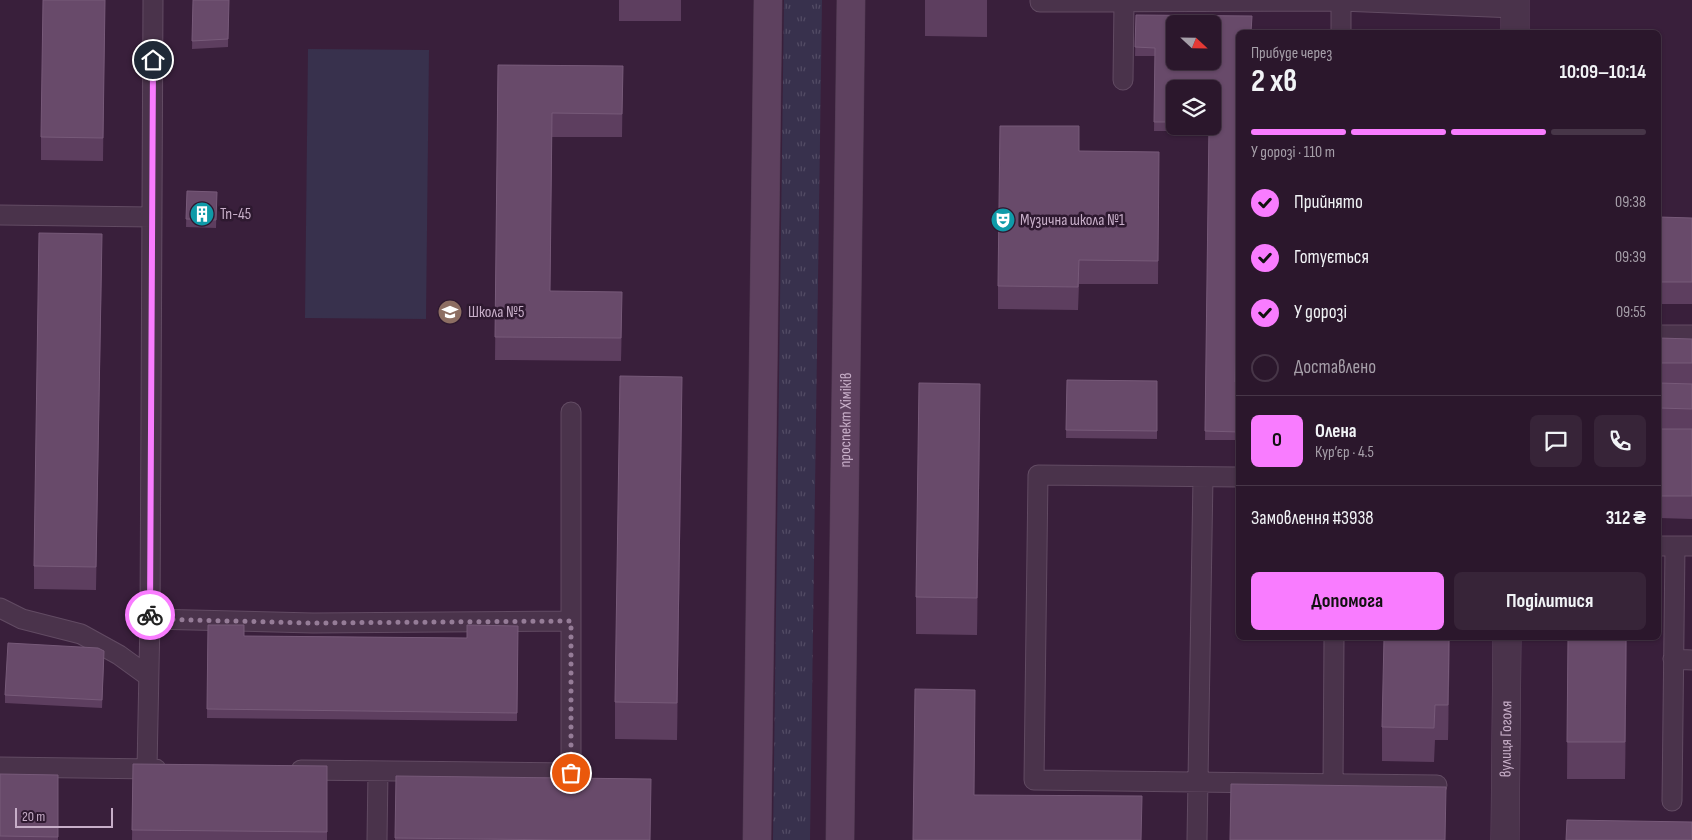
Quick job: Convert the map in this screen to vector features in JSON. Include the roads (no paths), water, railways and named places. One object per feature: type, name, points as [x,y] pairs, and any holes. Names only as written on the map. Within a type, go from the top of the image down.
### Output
[{"type":"main road","points":[[758,840],[768,0]]},
{"type":"main road","name":"проспект Хіміків","points":[[840,840],[851,0]]},
{"type":"street","name":"вулиця Гоголя","points":[[1505,840],[1507,640]]},
{"type":"lane","points":[[147,769],[150,619],[153,0]]},
{"type":"lane","points":[[1040,0],[1040,2],[1341,1],[1515,13]]},
{"type":"lane","points":[[1341,1],[1341,30]]},
{"type":"lane","points":[[1123,80],[1124,2]]},
{"type":"lane","points":[[0,215],[152,217]]},
{"type":"lane","points":[[1661,335],[1692,335]]},
{"type":"lane","points":[[282,770],[571,773],[571,412]]},
{"type":"lane","points":[[1236,477],[1038,475],[1034,780],[1332,782],[1437,785]]},
{"type":"lane","points":[[1197,840],[1203,477]]},
{"type":"lane","points":[[1672,801],[1683,659],[1675,546]]},
{"type":"lane","points":[[0,608],[22,619],[81,634],[120,656],[148,676]]},
{"type":"lane","points":[[150,619],[313,623],[571,621]]},
{"type":"lane","points":[[1332,782],[1334,640]]},
{"type":"lane","points":[[0,768],[176,769]]},
{"type":"lane","points":[[377,840],[378,771]]},
{"type":"place","name":"Тп-45","points":[[202,214]]},
{"type":"place","name":"Музична школа №1","points":[[1003,220]]},
{"type":"place","name":"Школа №5","points":[[450,312]]}]
